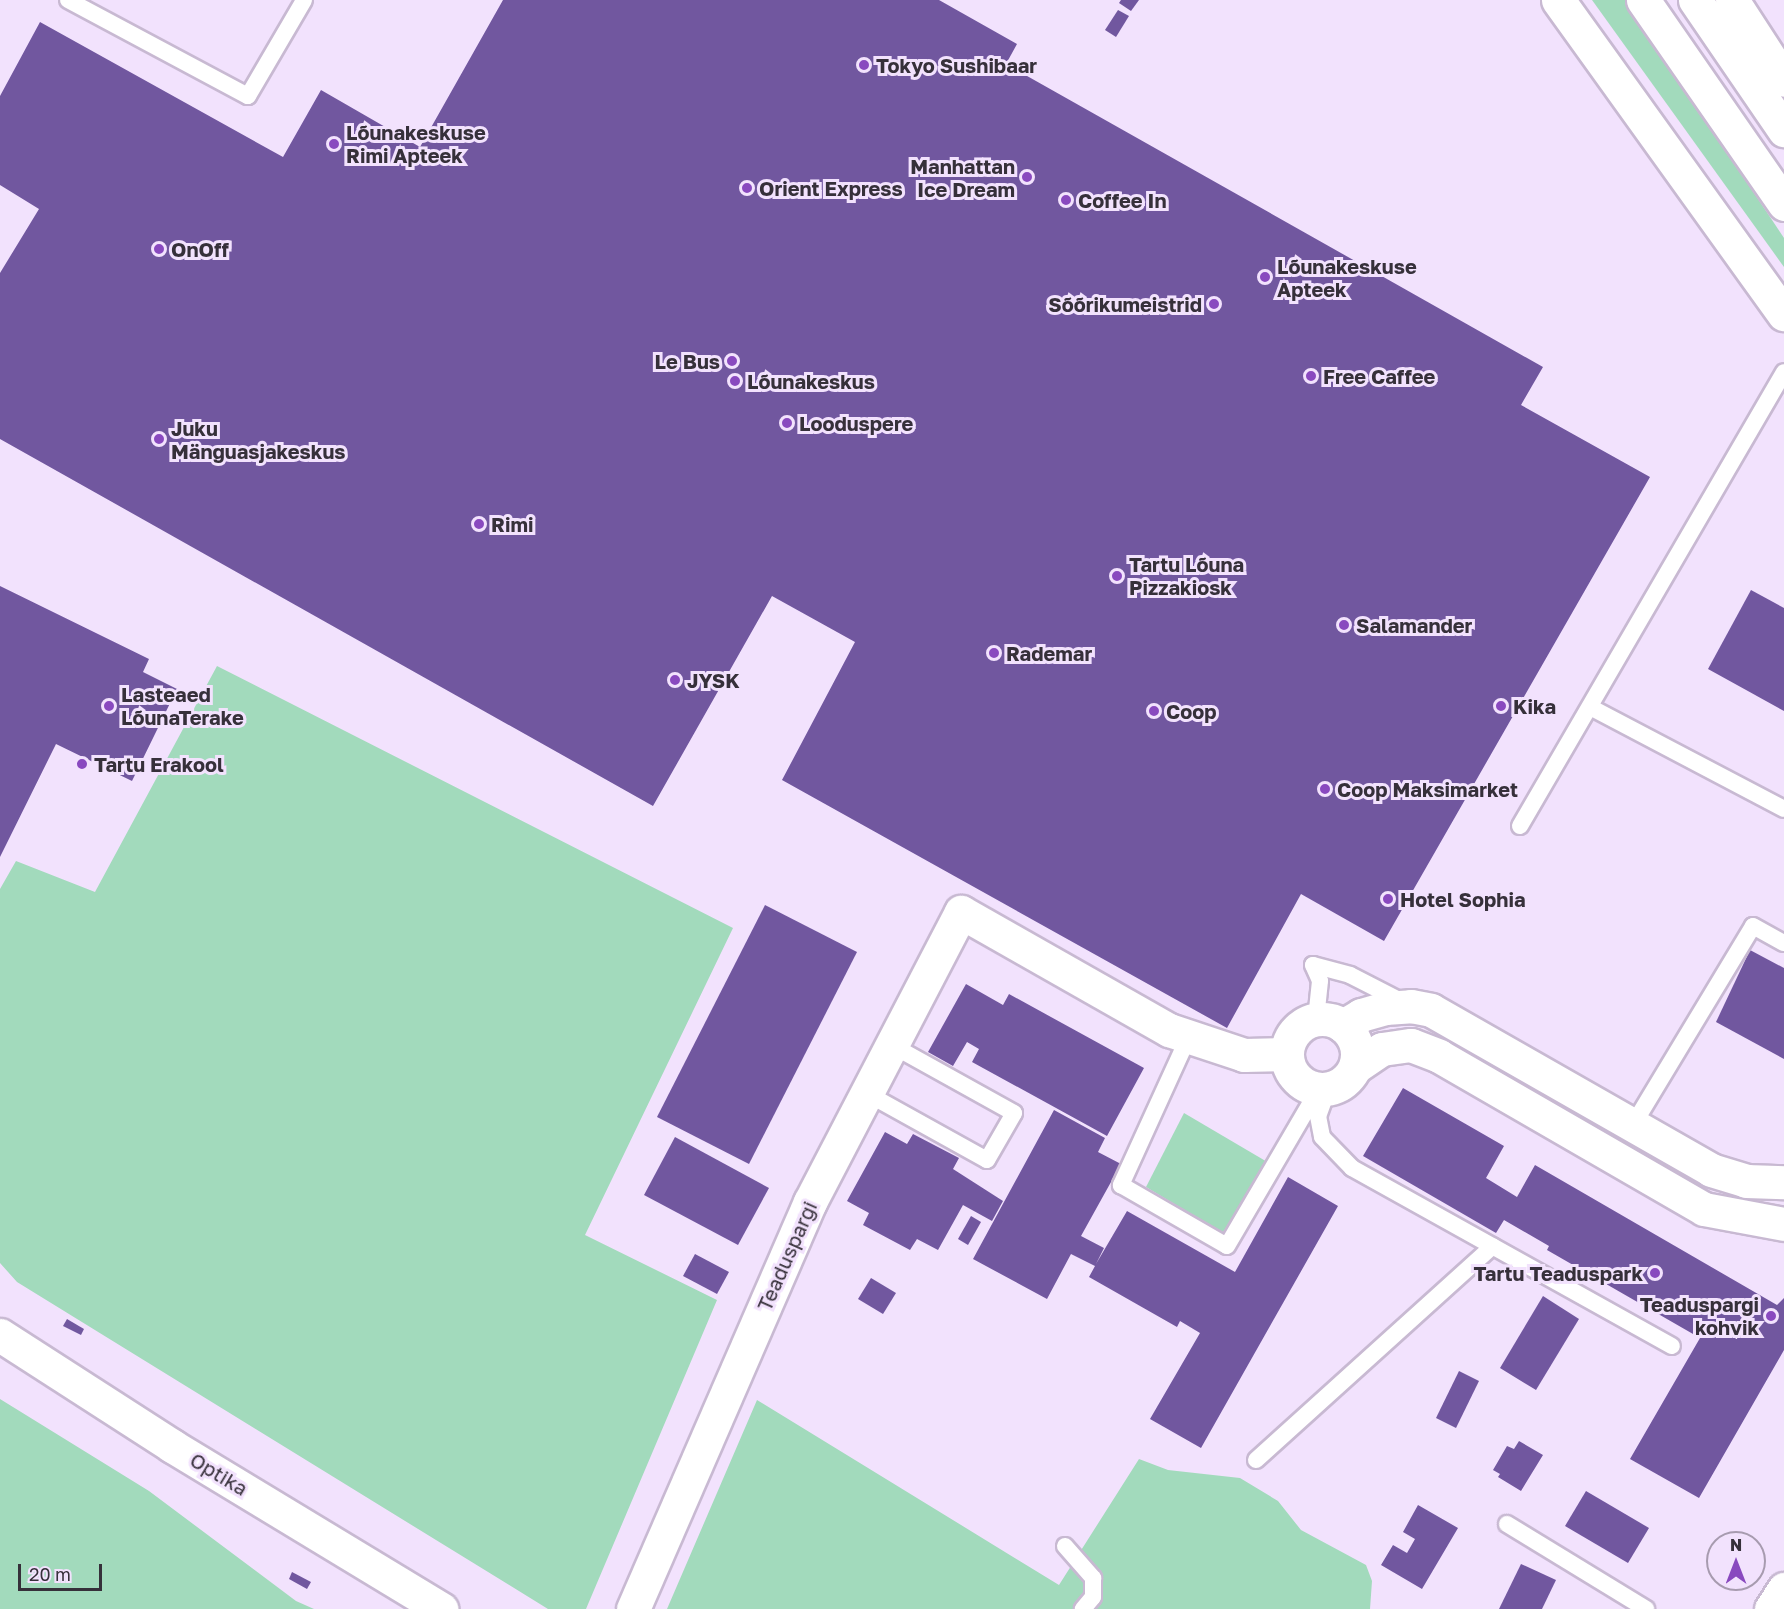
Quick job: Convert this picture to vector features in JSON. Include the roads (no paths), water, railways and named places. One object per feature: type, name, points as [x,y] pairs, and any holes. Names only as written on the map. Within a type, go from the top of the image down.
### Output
[{"type":"main road","points":[[1558,0],[1784,314]]},
{"type":"main road","points":[[1642,0],[1784,204]]},
{"type":"main road","points":[[1695,0],[1784,130]]},
{"type":"main road","points":[[1732,0],[1784,80]]},
{"type":"main road","name":"Teaduspargi","points":[[633,1609],[810,1202],[961,912],[1188,1038]]},
{"type":"main road","points":[[1784,1182],[1746,1181],[1711,1170],[1431,1010],[1411,1006],[1299,1028],[1287,1054],[1292,1074],[1323,1090],[1344,1082],[1355,1067],[1382,1049],[1411,1045],[1439,1056],[1616,1155],[1704,1209],[1784,1224]]},
{"type":"main road","points":[[1330,1023],[1357,1049],[1355,1067]]},
{"type":"main road","points":[[1188,1038],[1244,1055],[1287,1054]]},
{"type":"main road","name":"Optika","points":[[0,1335],[172,1446],[441,1609]]},
{"type":"main road","points":[[1771,1609],[1784,1589]]},
{"type":"lane","points":[[68,0],[248,96],[304,0]]},
{"type":"lane","points":[[1520,826],[1784,372]]},
{"type":"lane","points":[[1590,707],[1784,809]]},
{"type":"lane","points":[[1633,1125],[1753,926],[1784,943]]},
{"type":"lane","points":[[1330,1023],[1320,981],[1312,966],[1350,975],[1411,1006]]},
{"type":"lane","points":[[1188,1038],[1121,1185],[1227,1246],[1323,1090]]},
{"type":"lane","points":[[868,1094],[987,1160],[1014,1113],[893,1046]]},
{"type":"lane","points":[[1323,1090],[1318,1116],[1322,1137],[1352,1168],[1672,1346]]},
{"type":"lane","points":[[1256,1460],[1493,1246]]},
{"type":"lane","points":[[1507,1524],[1646,1609]]},
{"type":"lane","points":[[1065,1546],[1093,1578],[1093,1597],[1083,1609]]},
{"type":"place","name":"Tokyo Sushibaar","points":[[864,65]]},
{"type":"place","name":"Lõunakeskuse Rimi Apteek","points":[[334,144]]},
{"type":"place","name":"Manhattan Ice Dream","points":[[1027,177]]},
{"type":"place","name":"Orient Express","points":[[747,188]]},
{"type":"place","name":"Coffee In","points":[[1066,200]]},
{"type":"place","name":"OnOff","points":[[159,249]]},
{"type":"place","name":"Lõunakeskuse Apteek","points":[[1265,277]]},
{"type":"place","name":"Sõõrikumeistrid","points":[[1214,304]]},
{"type":"place","name":"Le Bus","points":[[732,361]]},
{"type":"place","name":"Free Caffee","points":[[1311,376]]},
{"type":"place","name":"Lõunakeskus","points":[[735,381]]},
{"type":"place","name":"Looduspere","points":[[787,423]]},
{"type":"place","name":"Juku Mänguasjakeskus","points":[[159,439]]},
{"type":"place","name":"Rimi","points":[[479,524]]},
{"type":"place","name":"Tartu Lõuna Pizzakiosk","points":[[1117,576]]},
{"type":"place","name":"Salamander","points":[[1344,625]]},
{"type":"place","name":"Rademar","points":[[994,653]]},
{"type":"place","name":"JYSK","points":[[675,680]]},
{"type":"place","name":"Lasteaed LõunaTerake","points":[[109,706]]},
{"type":"place","name":"Kika","points":[[1501,706]]},
{"type":"place","name":"Coop","points":[[1154,711]]},
{"type":"place","name":"Tartu Erakool","points":[[82,764]]},
{"type":"place","name":"Coop Maksimarket","points":[[1325,789]]},
{"type":"place","name":"Hotel Sophia","points":[[1388,899]]},
{"type":"place","name":"Tartu Teaduspark","points":[[1655,1273]]},
{"type":"place","name":"Teaduspargi kohvik","points":[[1771,1316]]}]
